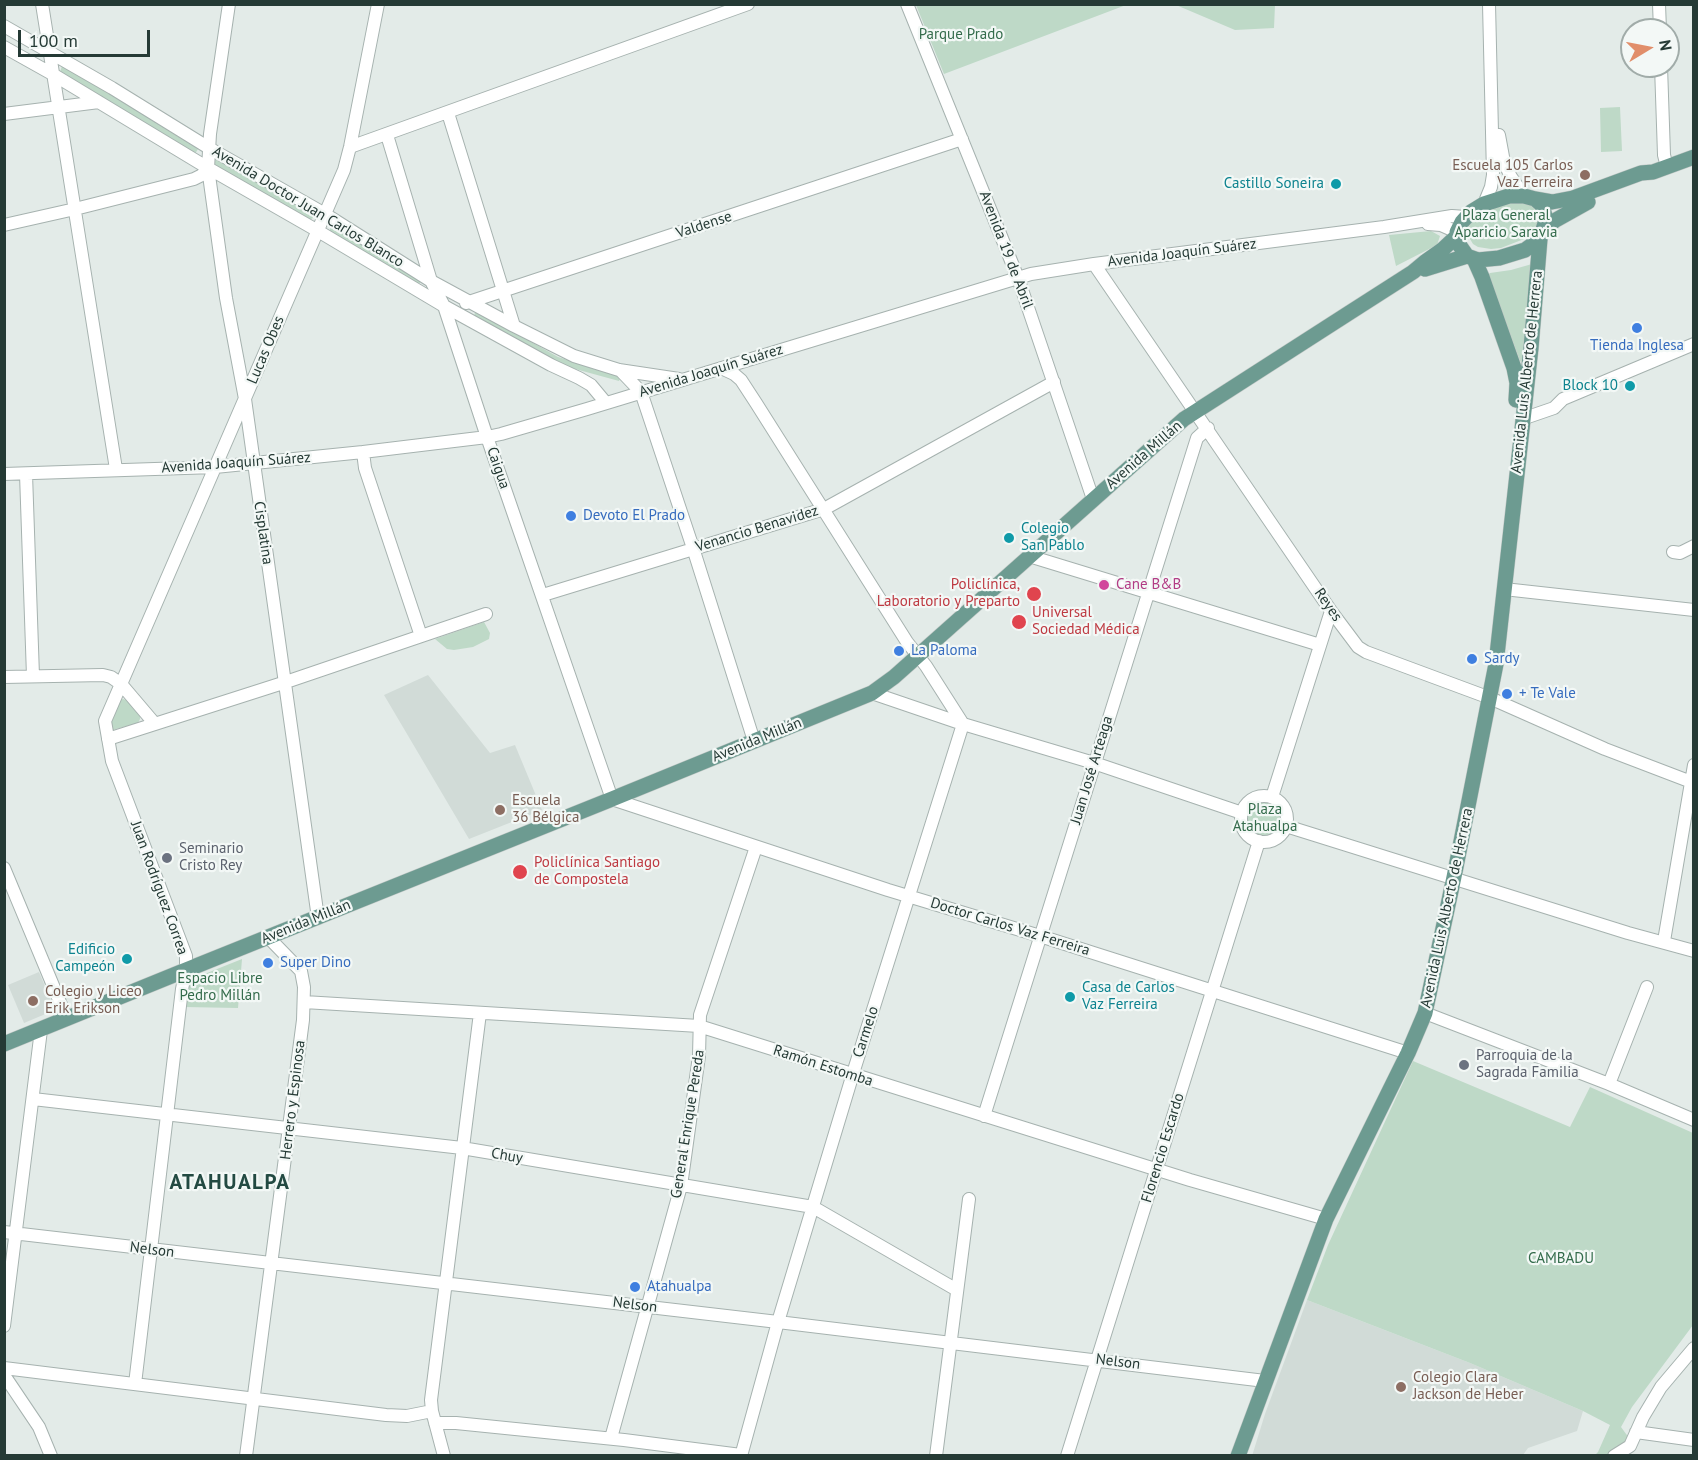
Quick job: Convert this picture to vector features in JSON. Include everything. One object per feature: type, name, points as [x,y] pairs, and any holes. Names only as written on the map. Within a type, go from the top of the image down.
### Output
[{"type":"main road","points":[[1660,170],[1644,181],[1583,203],[1554,221],[1525,250],[1489,260],[1470,258],[1460,246],[1457,234],[1466,217],[1484,204],[1509,196],[1552,202],[1562,201],[1694,157]]},
{"type":"main road","points":[[1530,198],[1542,206],[1545,213],[1546,220],[1541,236]]},
{"type":"main road","name":"Avenida Millán","points":[[4,1044],[872,693],[894,677],[1169,431],[1196,411],[1413,272],[1447,246],[1457,234]]},
{"type":"main road","name":"Avenida Luis Alberto de Herrera","points":[[1238,1455],[1326,1219],[1408,1053],[1425,1013],[1455,877],[1496,664],[1541,236]]},
{"type":"main road","name":"Avenida Luis Alberto de Herrera","points":[[1470,258],[1482,277],[1514,368],[1517,383],[1513,505]]},
{"type":"main road","name":"Avenida Millán","points":[[1413,272],[1470,258]]},
{"type":"main road","points":[[1497,320],[1509,338],[1521,365],[1528,367]]},
{"type":"street","points":[[42,4],[116,469]]},
{"type":"street","name":"Cisplatina","points":[[229,4],[208,168],[226,298],[245,399],[318,918]]},
{"type":"street","name":"Lucas Obes","points":[[121,684],[344,170],[378,4]]},
{"type":"street","points":[[350,147],[748,4]]},
{"type":"street","name":"Avenida 19 de Abril","points":[[907,4],[1018,278],[1093,499]]},
{"type":"street","points":[[1484,204],[1493,175],[1489,4]]},
{"type":"street","points":[[1496,4],[1501,151],[1511,177],[1530,198]]},
{"type":"street","name":"Avenida Doctor Juan Carlos Blanco","points":[[4,26],[325,214],[431,281],[514,326],[574,356],[620,370],[684,380]]},
{"type":"street","name":"Avenida Doctor Juan Carlos Blanco","points":[[4,47],[444,306],[591,385],[606,403]]},
{"type":"street","points":[[1660,170],[1664,155],[1661,78]]},
{"type":"street","points":[[4,114],[99,102]]},
{"type":"street","points":[[448,113],[514,326]]},
{"type":"street","name":"Caigua","points":[[387,135],[431,281],[444,306],[612,799]]},
{"type":"street","name":"Valdense","points":[[444,306],[470,302],[962,139]]},
{"type":"street","points":[[4,225],[194,179],[208,168]]},
{"type":"street","name":"Avenida Joaquín Suárez","points":[[4,474],[216,467],[501,435],[1031,274],[1452,216],[1466,217]]},
{"type":"street","name":"Avenida Joaquín Suárez","points":[[1412,223],[1441,225],[1457,234]]},
{"type":"street","name":"Reyes","points":[[1094,264],[1358,647],[1490,698],[1605,749],[1693,783]]},
{"type":"street","points":[[1522,419],[1554,408],[1563,399],[1694,344]]},
{"type":"street","points":[[722,369],[741,380],[907,642],[926,666],[963,724]]},
{"type":"street","name":"Avenida Doctor Juan Carlos Blanco","points":[[620,370],[641,392]]},
{"type":"street","name":"Venancio Benavidez","points":[[543,595],[824,509],[1054,382]]},
{"type":"street","points":[[641,392],[754,741]]},
{"type":"street","name":"Juan José Arteaga","points":[[984,1116],[1197,438],[1208,428]]},
{"type":"street","points":[[363,452],[368,476],[421,636]]},
{"type":"street","points":[[26,474],[33,676]]},
{"type":"street","points":[[1673,552],[1680,552],[1694,546]]},
{"type":"street","points":[[1029,556],[1320,645]]},
{"type":"street","points":[[1504,589],[1694,610]]},
{"type":"street","points":[[1272,797],[1331,610]]},
{"type":"street","points":[[108,740],[486,614]]},
{"type":"street","points":[[4,677],[103,675],[111,677],[121,684],[155,723]]},
{"type":"street","name":"Juan Rodríguez Correa","points":[[121,684],[104,726],[112,761],[186,956],[135,1384]]},
{"type":"street","points":[[872,693],[963,724],[1094,763],[1242,813]]},
{"type":"street","name":"Carmelo","points":[[741,1455],[852,1075],[963,724]]},
{"type":"street","points":[[1664,942],[1693,783],[1694,765]]},
{"type":"street","points":[[1256,797],[1272,797],[1284,807],[1287,817],[1286,826],[1284,832],[1275,839],[1259,841],[1252,838],[1244,829],[1242,813],[1249,802],[1256,797]]},
{"type":"street","name":"Doctor Carlos Vaz Ferreira","points":[[612,799],[909,896],[1408,1053]]},
{"type":"street","points":[[1286,826],[1628,933],[1694,951]]},
{"type":"street","name":"Florencio Escardo","points":[[1067,1455],[1259,841]]},
{"type":"street","name":"General Enrique Pereda","points":[[611,1438],[681,1186],[699,1056],[701,1009],[756,847]]},
{"type":"street","points":[[4,868],[67,1019]]},
{"type":"street","name":"Herrero y Espinosa","points":[[246,1455],[304,1002],[301,971],[268,937]]},
{"type":"street","points":[[1609,1084],[1647,987]]},
{"type":"street","name":"Ramón Estomba","points":[[304,1002],[699,1026],[1156,1169],[1326,1219]]},
{"type":"street","points":[[444,1455],[431,1400],[480,1013]]},
{"type":"street","points":[[1425,1013],[1609,1084],[1694,1120]]},
{"type":"street","points":[[4,1326],[10,1233],[33,1099],[41,1030]]},
{"type":"street","name":"Chuy","points":[[33,1099],[462,1148],[813,1207],[957,1290]]},
{"type":"street","points":[[936,1455],[969,1198]]},
{"type":"street","name":"Nelson","points":[[10,1233],[951,1342],[1265,1381]]},
{"type":"street","points":[[1614,1455],[1628,1450],[1643,1417],[1661,1387],[1694,1348]]},
{"type":"street","points":[[4,1368],[386,1415],[434,1417],[456,1423],[611,1438],[741,1455]]},
{"type":"street","points":[[4,1375],[39,1427],[51,1455]]},
{"type":"street","points":[[1636,1432],[1694,1440]]},
{"type":"shaded area","points":[[428,675],[490,753],[515,745],[542,810],[469,839],[384,695]]},
{"type":"shaded area","name":"Colegio y Liceo Erik Erikson","points":[[39,972],[55,1010],[24,1023],[8,985]]},
{"type":"shaded area","name":"Colegio Clara Jackson de Heber","points":[[1307,1300],[1470,1363],[1583,1411],[1577,1431],[1528,1448],[1523,1455],[1252,1456]]},
{"type":"green space","name":"Parque Prado","points":[[916,5],[1126,5],[944,74]]},
{"type":"green space","points":[[1176,5],[1275,5],[1274,28],[1235,30]]},
{"type":"green space","points":[[62,66],[198,149],[195,154],[60,72]]},
{"type":"green space","points":[[1620,107],[1622,151],[1601,152],[1600,108]]},
{"type":"green space","points":[[216,159],[312,214],[313,218],[309,220],[215,165]]},
{"type":"green space","name":"Plaza General Aparicio Saravia","points":[[1509,203],[1528,203],[1541,214],[1537,230],[1524,239],[1501,248],[1491,249],[1473,244],[1467,234],[1473,219],[1487,209]]},
{"type":"green space","points":[[332,226],[421,281],[420,283],[330,232]]},
{"type":"green space","points":[[1431,231],[1440,236],[1437,245],[1396,266],[1389,235]]},
{"type":"green space","points":[[1532,264],[1526,363],[1522,363],[1488,275]]},
{"type":"green space","points":[[475,312],[558,357],[621,376],[619,381],[557,364],[474,317]]},
{"type":"green space","points":[[484,622],[490,633],[489,639],[473,647],[447,649],[435,639]]},
{"type":"green space","points":[[123,699],[140,714],[140,719],[138,723],[112,730],[109,722],[120,700]]},
{"type":"green space","name":"Plaza Atahualpa","points":[[1265,800],[1278,806],[1284,819],[1278,832],[1265,838],[1252,832],[1246,819],[1252,806]]},
{"type":"green space","name":"Espacio Libre Pedro Millán","points":[[242,959],[238,1008],[184,1007],[189,981]]},
{"type":"green space","name":"CAMBADU","points":[[1413,1061],[1570,1127],[1590,1087],[1693,1133],[1693,1325],[1632,1407],[1621,1427],[1629,1438],[1623,1455],[1595,1455],[1610,1425],[1583,1411],[1470,1363],[1307,1300],[1328,1245]]},
{"type":"place","name":"Escuela 105 Carlos Vaz Ferreira","points":[[1585,175]]},
{"type":"place","name":"Castillo Soneira","points":[[1336,184]]},
{"type":"place","name":"Tienda Inglesa","points":[[1637,328]]},
{"type":"place","name":"Block 10","points":[[1630,386]]},
{"type":"place","name":"Devoto El Prado","points":[[571,516]]},
{"type":"place","name":"Colegio San Pablo","points":[[1009,538]]},
{"type":"place","name":"Cane B&B","points":[[1104,585]]},
{"type":"place","name":"Policlínica, Laboratorio y Preparto","points":[[1034,594]]},
{"type":"place","name":"Universal Sociedad Médica","points":[[1019,622]]},
{"type":"place","name":"La Paloma","points":[[899,651]]},
{"type":"place","name":"Sardy","points":[[1472,659]]},
{"type":"place","name":"+ Te Vale","points":[[1507,694]]},
{"type":"place","name":"Escuela 36 Bélgica","points":[[500,810]]},
{"type":"place","name":"Seminario Cristo Rey","points":[[167,858]]},
{"type":"place","name":"Policlínica Santiago de Compostela","points":[[520,872]]},
{"type":"place","name":"Edificio Campeón","points":[[127,959]]},
{"type":"place","name":"Super Dino","points":[[268,963]]},
{"type":"place","name":"Casa de Carlos Vaz Ferreira","points":[[1070,997]]},
{"type":"place","name":"Colegio y Liceo Erik Erikson","points":[[33,1001]]},
{"type":"place","name":"Parroquia de la Sagrada Familia","points":[[1464,1065]]},
{"type":"place","name":"Atahualpa","points":[[635,1287]]},
{"type":"place","name":"Colegio Clara Jackson de Heber","points":[[1401,1387]]},
{"type":"district","name":"ATAHUALPA","points":[[230,1183]]}]
